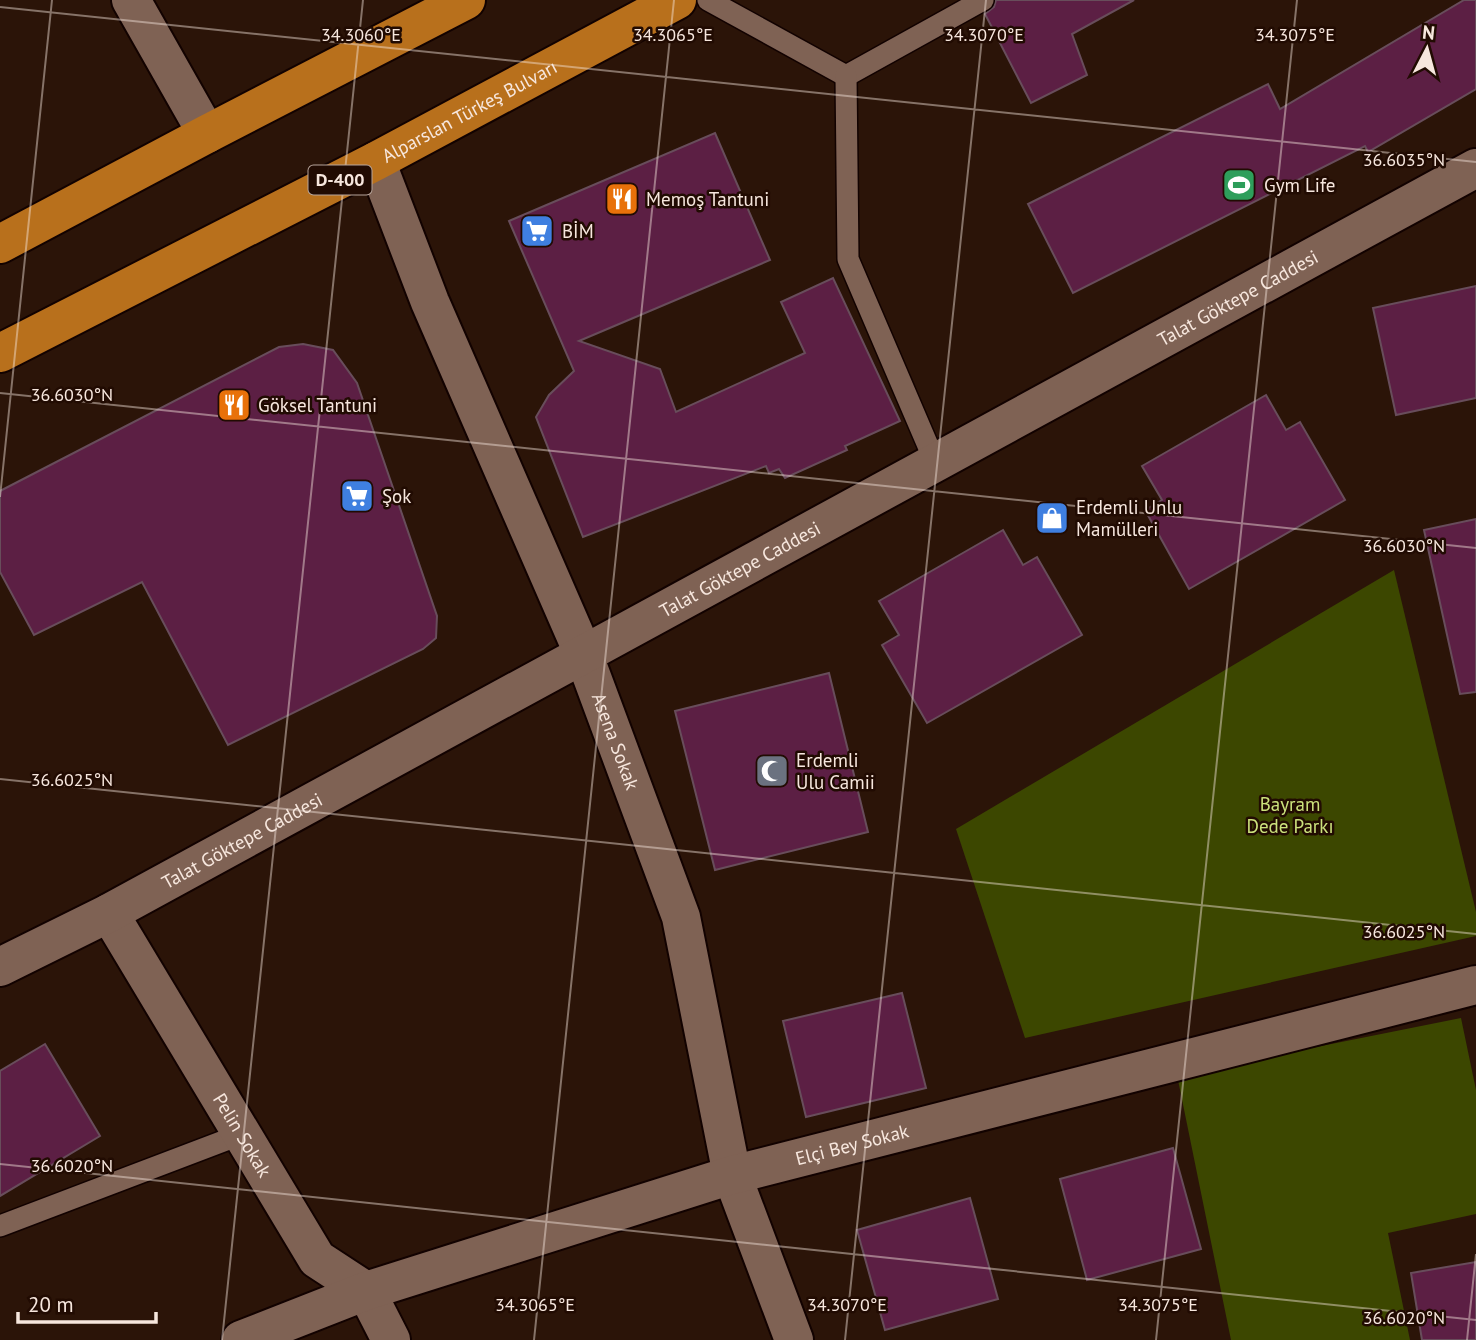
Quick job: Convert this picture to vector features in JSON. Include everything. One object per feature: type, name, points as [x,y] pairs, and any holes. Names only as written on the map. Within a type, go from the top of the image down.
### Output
[{"type":"highway","points":[[0,244],[466,0]]},
{"type":"highway","name":"Alparslan Türkeş Bulvarı","points":[[0,353],[376,161],[677,0]]},
{"type":"street","points":[[131,0],[207,134]]},
{"type":"street","name":"Asena Sokak","points":[[376,161],[430,302],[583,653],[681,917],[732,1175],[794,1340]]},
{"type":"street","name":"Talat Göktepe Caddesi","points":[[0,967],[109,913],[1476,168]]},
{"type":"street","name":"Pelin Sokak","points":[[109,913],[317,1259],[366,1291],[391,1340]]},
{"type":"street","name":"Elçi Bey Sokak","points":[[241,1340],[366,1291],[732,1175],[1476,985]]},
{"type":"lane","points":[[708,0],[846,76]]},
{"type":"lane","points":[[846,76],[983,0]]},
{"type":"lane","points":[[846,76],[848,259],[935,462]]},
{"type":"lane","points":[[0,1226],[242,1133]]},
{"type":"green space","name":"Bayram Dede Parkı","points":[[1394,570],[1476,912],[1476,936],[1025,1038],[956,829]]},
{"type":"green space","points":[[1461,1018],[1476,1090],[1476,1214],[1388,1233],[1410,1340],[1231,1340],[1177,1075]]},
{"type":"building","points":[[996,0],[1134,0],[1072,34],[1087,75],[1031,103],[985,14],[994,7]]},
{"type":"building","points":[[1464,0],[1476,0],[1476,89],[1368,152],[1365,146],[1073,293],[1028,204],[1268,84],[1280,109]]},
{"type":"building","points":[[715,133],[770,260],[579,341],[660,369],[676,412],[805,353],[781,302],[833,278],[900,421],[845,446],[847,450],[785,478],[779,469],[769,473],[766,466],[583,537],[536,417],[549,395],[574,371],[509,221]]},
{"type":"building","points":[[1476,286],[1476,398],[1396,415],[1373,308]]},
{"type":"building","points":[[303,344],[333,350],[357,383],[437,616],[436,638],[423,649],[228,745],[142,582],[34,635],[0,572],[0,491],[279,347]]},
{"type":"building","points":[[1266,395],[1286,430],[1300,422],[1345,500],[1189,589],[1145,510],[1162,500],[1142,466]]},
{"type":"building","points":[[1476,519],[1476,692],[1460,694],[1424,530]]},
{"type":"building","points":[[1003,530],[1023,565],[1037,557],[1082,635],[927,723],[882,645],[899,635],[879,601]]},
{"type":"building","name":"Erdemli Ulu Camii","points":[[829,673],[868,832],[715,870],[675,711]]},
{"type":"building","points":[[902,993],[926,1088],[806,1117],[783,1021]]},
{"type":"building","points":[[45,1044],[100,1136],[0,1196],[0,1071]]},
{"type":"building","points":[[1173,1148],[1201,1249],[1087,1280],[1060,1179]]},
{"type":"building","points":[[970,1198],[998,1299],[885,1330],[857,1230]]},
{"type":"building","points":[[1476,1262],[1476,1340],[1422,1340],[1411,1273]]},
{"type":"place","name":"Gym Life","points":[[1239,185]]},
{"type":"place","name":"Memoş Tantuni","points":[[622,199]]},
{"type":"place","name":"BİM","points":[[537,231]]},
{"type":"place","name":"Göksel Tantuni","points":[[234,405]]},
{"type":"place","name":"Şok","points":[[357,496]]},
{"type":"place","name":"Erdemli Unlu Mamülleri","points":[[1052,518]]},
{"type":"place","name":"Erdemli Ulu Camii","points":[[772,771]]}]
